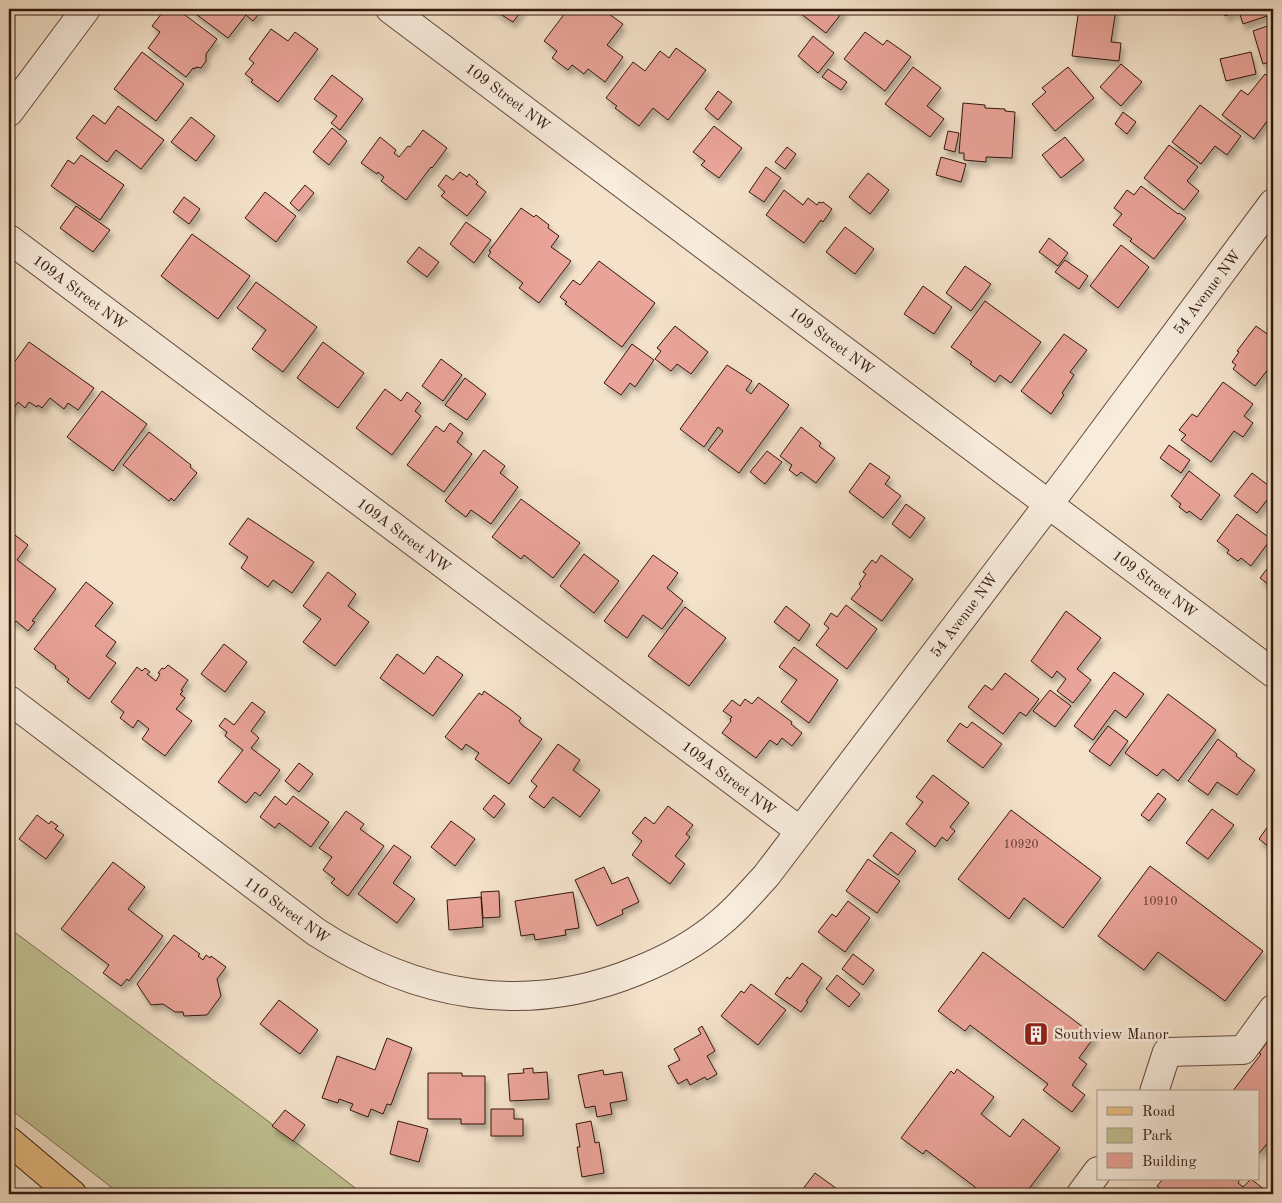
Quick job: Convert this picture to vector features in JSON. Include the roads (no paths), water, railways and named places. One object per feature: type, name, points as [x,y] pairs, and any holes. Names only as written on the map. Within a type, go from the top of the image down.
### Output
[{"type":"main road","points":[[9,1141],[72,1194]]},
{"type":"street","points":[[9,112],[86,9]]},
{"type":"street","name":"109 Street NW","points":[[390,9],[1273,673]]},
{"type":"street","name":"54 Avenue NW","points":[[613,981],[682,950],[721,922],[766,876],[1273,204]]},
{"type":"street","name":"109A Street NW","points":[[9,239],[800,831]]},
{"type":"street","name":"110 Street NW","points":[[9,700],[316,932],[342,950],[370,964],[436,987],[475,994],[520,996],[564,992],[613,981]]},
{"type":"street","points":[[1155,1090],[1167,1052],[1242,1050],[1273,1009]]},
{"type":"place","name":"Southview Manor","points":[[1036,1034]]}]
